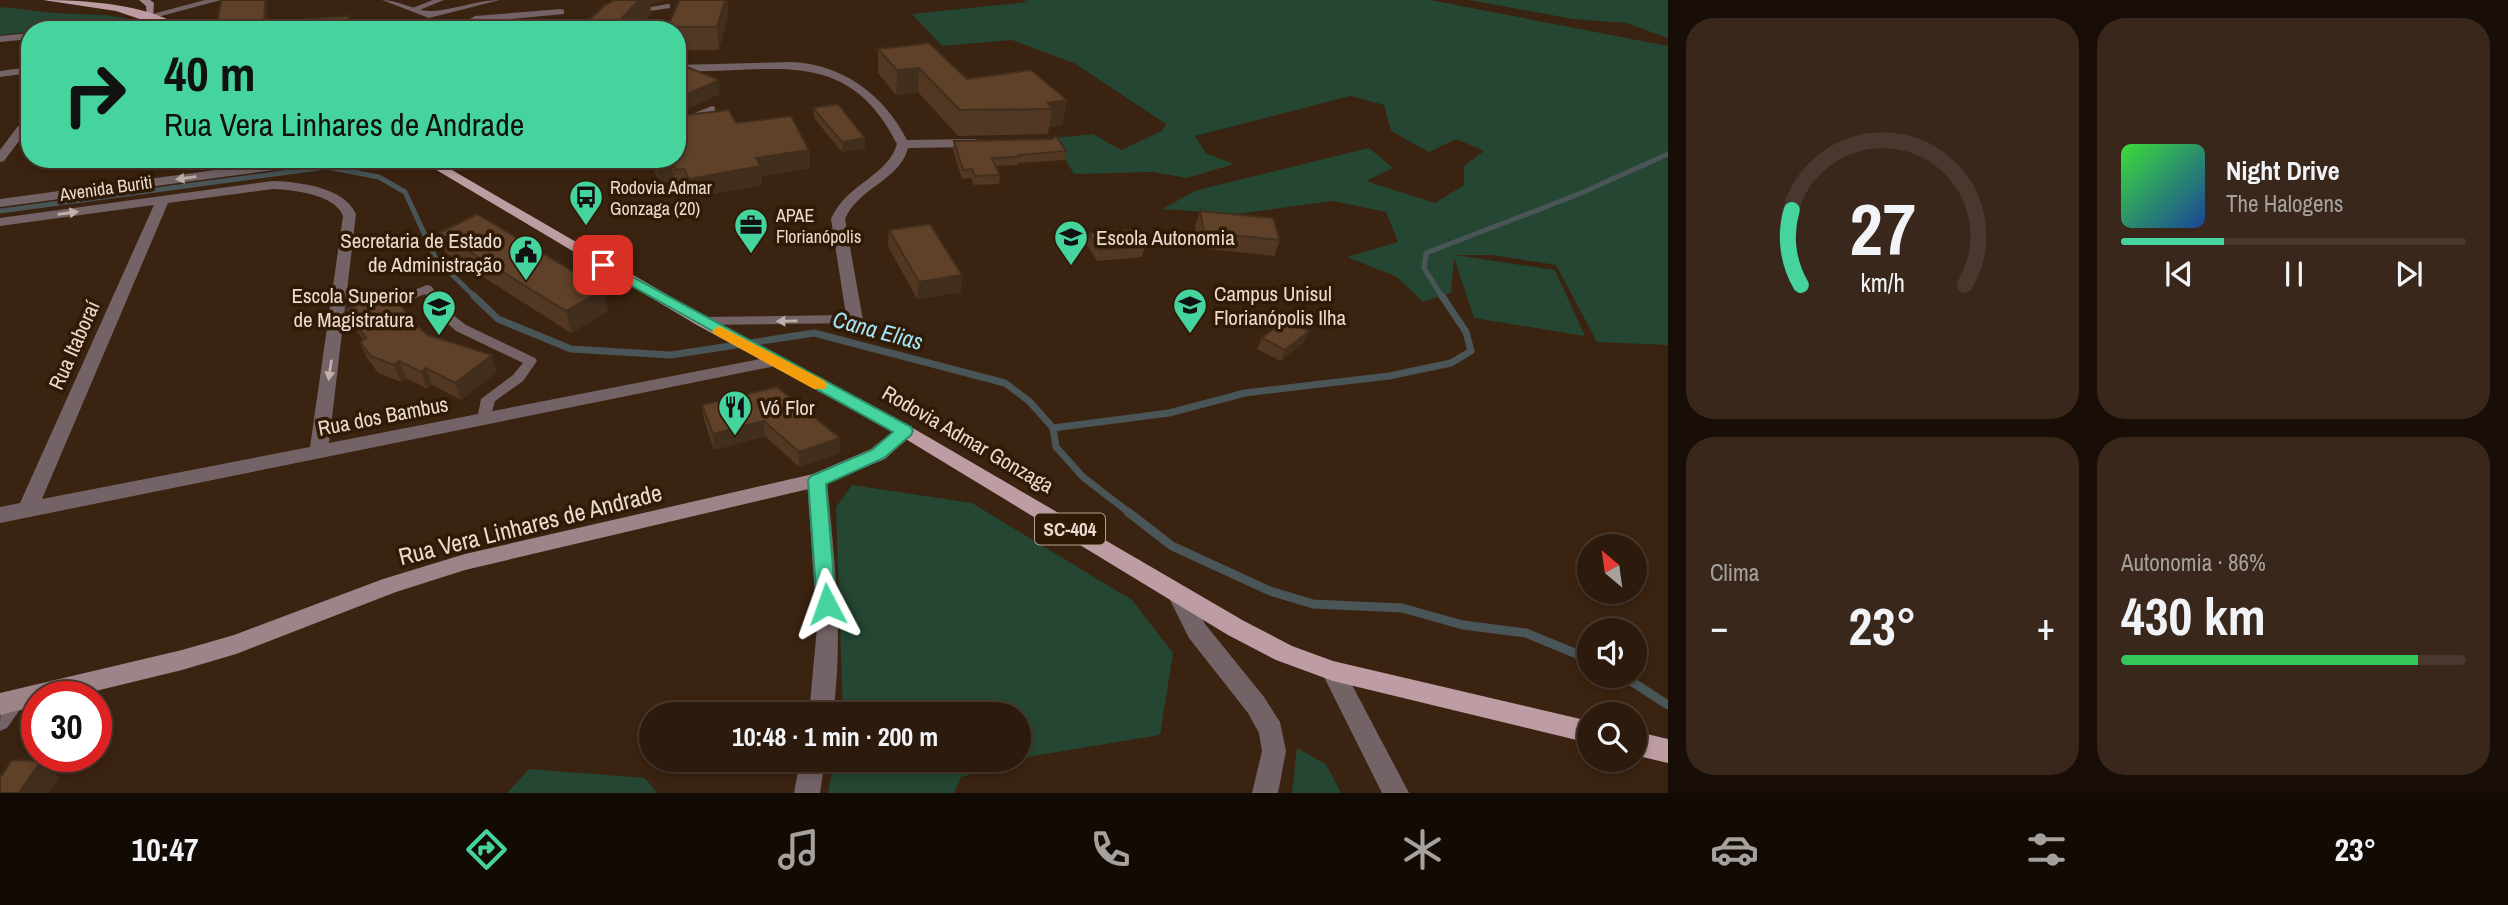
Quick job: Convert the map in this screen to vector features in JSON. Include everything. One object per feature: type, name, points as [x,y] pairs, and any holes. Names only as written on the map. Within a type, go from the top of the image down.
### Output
[{"type":"main road","points":[[48,0],[106,6],[161,21]]},
{"type":"main road","points":[[106,6],[130,0]]},
{"type":"main road","points":[[144,0],[151,5],[150,16]]},
{"type":"main road","name":"Rodovia Admar Gonzaga","points":[[439,168],[703,322],[905,431],[1178,594],[1284,653],[1333,671],[1577,729]]},
{"type":"main road","name":"Rua Vera Linhares de Andrade","points":[[8,703],[193,657],[391,585],[465,562],[817,480],[878,454],[905,431]]},
{"type":"main road","points":[[1647,746],[1668,751]]},
{"type":"street","points":[[150,16],[216,0]]},
{"type":"street","points":[[387,0],[429,15],[495,0]]},
{"type":"street","points":[[474,21],[561,12]]},
{"type":"street","points":[[0,39],[21,37]]},
{"type":"street","points":[[686,68],[801,66],[826,70],[843,78],[874,102],[888,118],[903,144],[899,159],[862,186],[840,210],[838,219],[855,320],[703,322]]},
{"type":"street","points":[[0,74],[21,71]]},
{"type":"street","points":[[0,131],[21,129]]},
{"type":"street","points":[[0,158],[21,134]]},
{"type":"street","points":[[903,144],[983,142]]},
{"type":"street","name":"Avenida Buriti","points":[[0,204],[262,168]]},
{"type":"street","name":"Avenida Buriti","points":[[0,222],[259,186],[301,186],[340,203],[350,214],[336,325]]},
{"type":"street","name":"Rua Itaboraí","points":[[27,510],[163,200]]},
{"type":"street","points":[[319,452],[336,325]]},
{"type":"street","name":"Rua dos Bambus","points":[[0,515],[775,361]]},
{"type":"street","points":[[817,480],[827,604],[827,660],[822,702]]},
{"type":"street","points":[[1178,594],[1197,631],[1256,705],[1271,730],[1273,751],[1265,793]]},
{"type":"street","points":[[1333,671],[1396,793]]},
{"type":"street","points":[[807,793],[811,772]]},
{"type":"lane","points":[[414,9],[440,0]]},
{"type":"lane","points":[[632,11],[667,6]]},
{"type":"lane","points":[[686,120],[712,109]]},
{"type":"lane","points":[[336,325],[427,289],[449,318],[461,328],[530,361],[529,366],[515,380],[488,400],[484,419]]},
{"type":"lane","points":[[0,722],[8,703]]},
{"type":"green space","points":[[1023,0],[1430,0],[1668,46],[1668,345],[1597,342],[1556,265],[1492,255],[1455,255],[1555,270],[1585,336],[1474,318],[1454,258],[1451,293],[1423,302],[1397,277],[1347,257],[1398,242],[1386,212],[1333,201],[1237,214],[1162,209],[1197,190],[1369,148],[1393,168],[1366,181],[1435,203],[1464,185],[1464,166],[1484,151],[1456,139],[1429,152],[1391,131],[1384,105],[1350,96],[1195,136],[1206,153],[1234,164],[1187,178],[1153,172],[1074,174],[1053,138],[1093,134],[1121,150],[1162,131],[1166,124],[1074,63],[1012,40],[942,46],[912,14],[1028,2]]},
{"type":"green space","points":[[1469,0],[1668,0],[1668,38],[1626,23],[1573,19]]},
{"type":"green space","points":[[0,7],[116,16],[137,21],[21,21],[21,33],[0,35]]},
{"type":"green space","points":[[852,485],[972,503],[1132,600],[1173,653],[1160,735],[1031,757],[1031,702],[843,702],[836,507]]},
{"type":"green space","points":[[1297,748],[1326,764],[1341,793],[1292,793]]},
{"type":"green space","points":[[529,769],[645,778],[657,793],[507,793]]},
{"type":"green space","points":[[832,772],[978,772],[961,777],[954,793],[828,793]]},
{"type":"building","points":[[221,0],[265,0],[264,21],[218,19]]},
{"type":"building","points":[[614,0],[639,0],[619,21],[588,21]]},
{"type":"building","points":[[680,0],[725,0],[717,27],[686,27],[686,21],[670,21]]},
{"type":"building","points":[[350,16],[348,21],[304,21]]},
{"type":"building","points":[[929,43],[967,79],[1031,70],[1067,100],[1048,103],[1052,109],[960,110],[919,68],[897,70],[878,49]]},
{"type":"building","points":[[686,67],[719,80],[686,95]]},
{"type":"building","points":[[838,104],[865,138],[842,142],[813,108]]},
{"type":"building","points":[[729,110],[736,123],[791,116],[809,150],[756,158],[761,166],[689,179],[684,169],[675,168],[686,168],[686,115]]},
{"type":"building","points":[[1056,136],[1066,151],[992,158],[1000,175],[975,176],[972,169],[963,170],[954,141],[1052,139]]},
{"type":"building","points":[[1200,211],[1273,218],[1280,240],[1204,232]]},
{"type":"building","points":[[477,214],[604,290],[566,311],[439,233]]},
{"type":"building","points":[[930,224],[962,275],[919,282],[889,230]]},
{"type":"building","points":[[1133,230],[1145,246],[1100,250],[1089,234]]},
{"type":"building","points":[[390,292],[416,325],[428,335],[492,355],[455,383],[426,368],[421,372],[399,361],[394,365],[371,356],[360,342],[366,338],[346,309]]},
{"type":"building","points":[[1286,319],[1309,331],[1285,350],[1262,338]]},
{"type":"building","points":[[777,387],[840,438],[799,452],[764,421],[713,434],[702,405]]},
{"type":"building","points":[[12,760],[21,760],[21,772],[33,772],[19,793],[0,793],[2,775]]},
{"type":"waterway","points":[[1443,298],[1424,268],[1426,253],[1579,194],[1668,154]]},
{"type":"waterway","name":"Cana Elias","points":[[0,211],[320,168]]},
{"type":"waterway","name":"Cana Elias","points":[[332,168],[379,177],[405,192],[436,259],[476,298]]},
{"type":"waterway","name":"Cana Elias","points":[[474,296],[498,319],[571,349],[671,355],[814,333],[1005,383],[1029,401],[1053,428]]},
{"type":"waterway","points":[[1053,428],[1169,413],[1245,393],[1389,376],[1451,363],[1471,351],[1466,332],[1442,296]]},
{"type":"waterway","points":[[1053,428],[1056,447],[1083,477],[1131,514]]},
{"type":"waterway","points":[[1128,512],[1172,546],[1270,591],[1313,604],[1402,608],[1463,625],[1526,633],[1577,654]]},
{"type":"waterway","points":[[1642,688],[1668,705]]},
{"type":"slow traffic","points":[[719,331],[819,385]]},
{"type":"place","name":"Rodovia Admar Gonzaga (20)","points":[[586,227]]},
{"type":"place","name":"APAE Florianópolis","points":[[751,255]]},
{"type":"place","name":"Escola Autonomia","points":[[1071,267]]},
{"type":"place","name":"Secretaria de Estado de Administração","points":[[526,282]]},
{"type":"place","name":"Campus Unisul Florianópolis Ilha","points":[[1190,335]]},
{"type":"place","name":"Escola Superior de Magistratura","points":[[439,337]]},
{"type":"place","name":"Vó Flor","points":[[735,437]]},
{"type":"route","points":[[603,265],[905,431],[878,454],[817,480],[827,604]]}]
